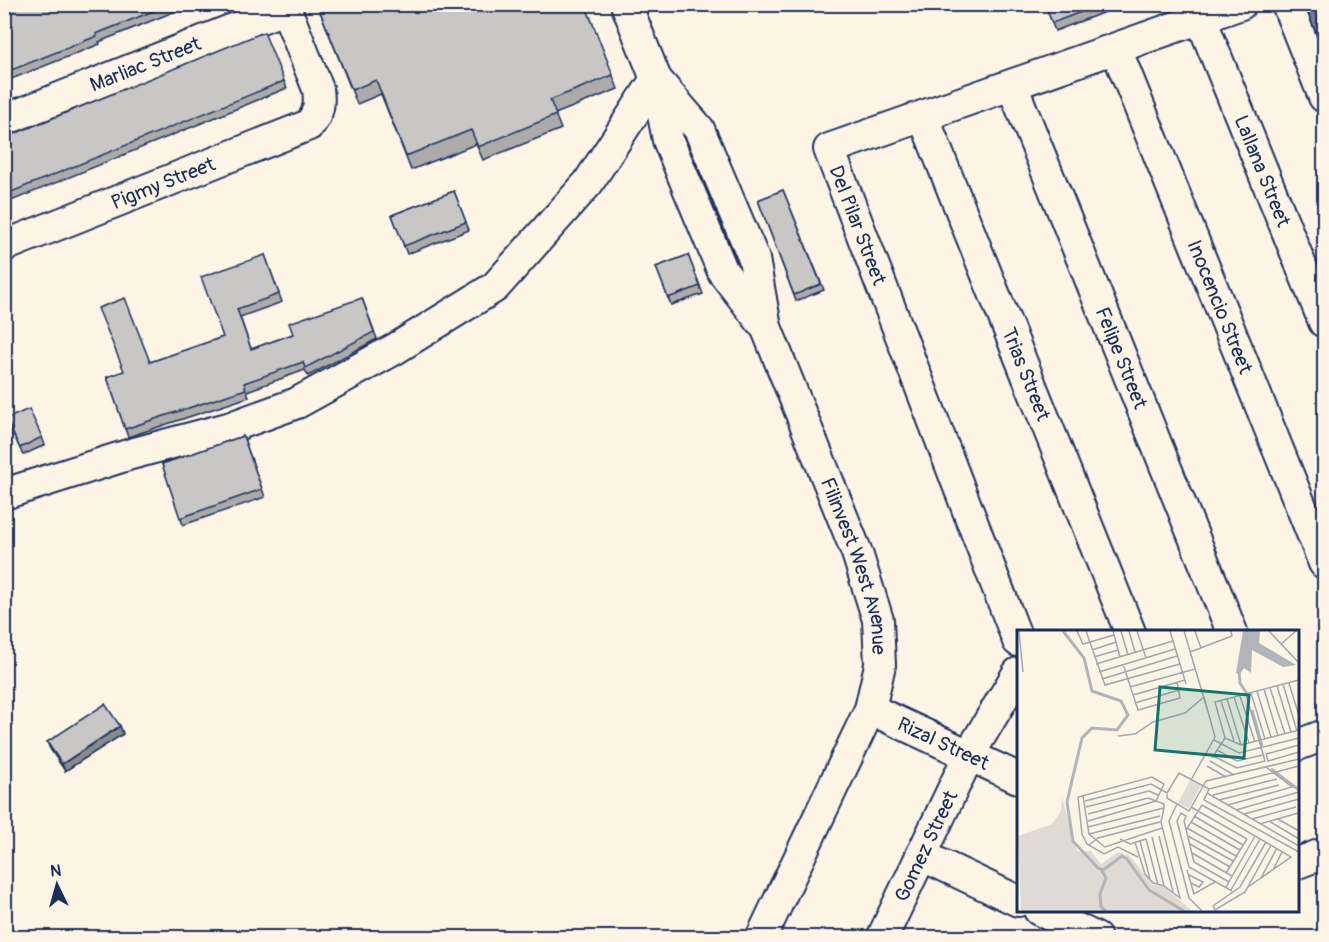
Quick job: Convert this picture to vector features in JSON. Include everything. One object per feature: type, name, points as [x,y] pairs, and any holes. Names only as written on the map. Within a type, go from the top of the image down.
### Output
[{"type":"street","name":"Filinvest West Avenue","points":[[626,4],[656,79],[668,141],[723,272],[766,327],[857,553],[878,620],[880,665],[870,708],[761,938]]},
{"type":"street","name":"Del Pilar Street","points":[[1017,638],[829,149],[1241,4]]},
{"type":"street","points":[[1287,4],[1324,97]]},
{"type":"street","name":"Pigmy Street","points":[[4,246],[309,125],[317,116],[320,103],[318,89],[285,6]]},
{"type":"street","name":"Marliac Street","points":[[4,120],[285,6]]},
{"type":"street","name":"Lallana Street","points":[[1201,19],[1324,322]]},
{"type":"street","name":"Inocencio Street","points":[[1116,49],[1324,562]]},
{"type":"street","points":[[4,494],[131,454],[228,428],[297,403],[395,349],[495,287],[588,183],[656,79]]},
{"type":"street","name":"Felipe Street","points":[[1012,85],[1231,630]]},
{"type":"street","name":"Trias Street","points":[[923,116],[1129,630]]},
{"type":"street","points":[[969,755],[1017,675]]},
{"type":"street","name":"Rizal Street","points":[[870,708],[1017,778]]},
{"type":"street","points":[[1299,745],[1324,735]]},
{"type":"street","name":"Gomez Street","points":[[882,938],[969,755]]},
{"type":"street","points":[[1299,863],[1324,854]]},
{"type":"street","points":[[921,855],[1017,901]]},
{"type":"street","points":[[1043,912],[1096,938]]},
{"type":"building","points":[[25,4],[171,4],[4,73],[4,13]]},
{"type":"building","points":[[317,4],[585,4],[613,75],[550,100],[556,115],[478,147],[471,130],[406,156],[376,80],[352,90]]},
{"type":"building","points":[[1045,4],[1102,4],[1052,23]]},
{"type":"building","points":[[264,32],[284,81],[4,195],[4,138]]},
{"type":"building","points":[[783,190],[821,284],[794,295],[758,200]]},
{"type":"building","points":[[454,191],[466,222],[404,246],[392,215]]},
{"type":"building","points":[[265,255],[279,294],[237,309],[251,349],[293,334],[289,323],[362,298],[374,332],[305,368],[303,362],[244,383],[246,389],[125,429],[107,377],[124,371],[98,308],[125,298],[150,362],[223,337],[201,277]]},
{"type":"building","points":[[688,255],[700,286],[668,298],[656,267]]},
{"type":"building","points":[[29,409],[42,437],[20,448],[6,419]]},
{"type":"building","points":[[4,417],[8,429],[4,430]]},
{"type":"building","points":[[243,436],[262,489],[180,518],[162,464]]},
{"type":"building","points":[[105,704],[120,726],[62,764],[47,742]]},
{"type":"waterway","points":[[1309,4],[1324,44]]}]
